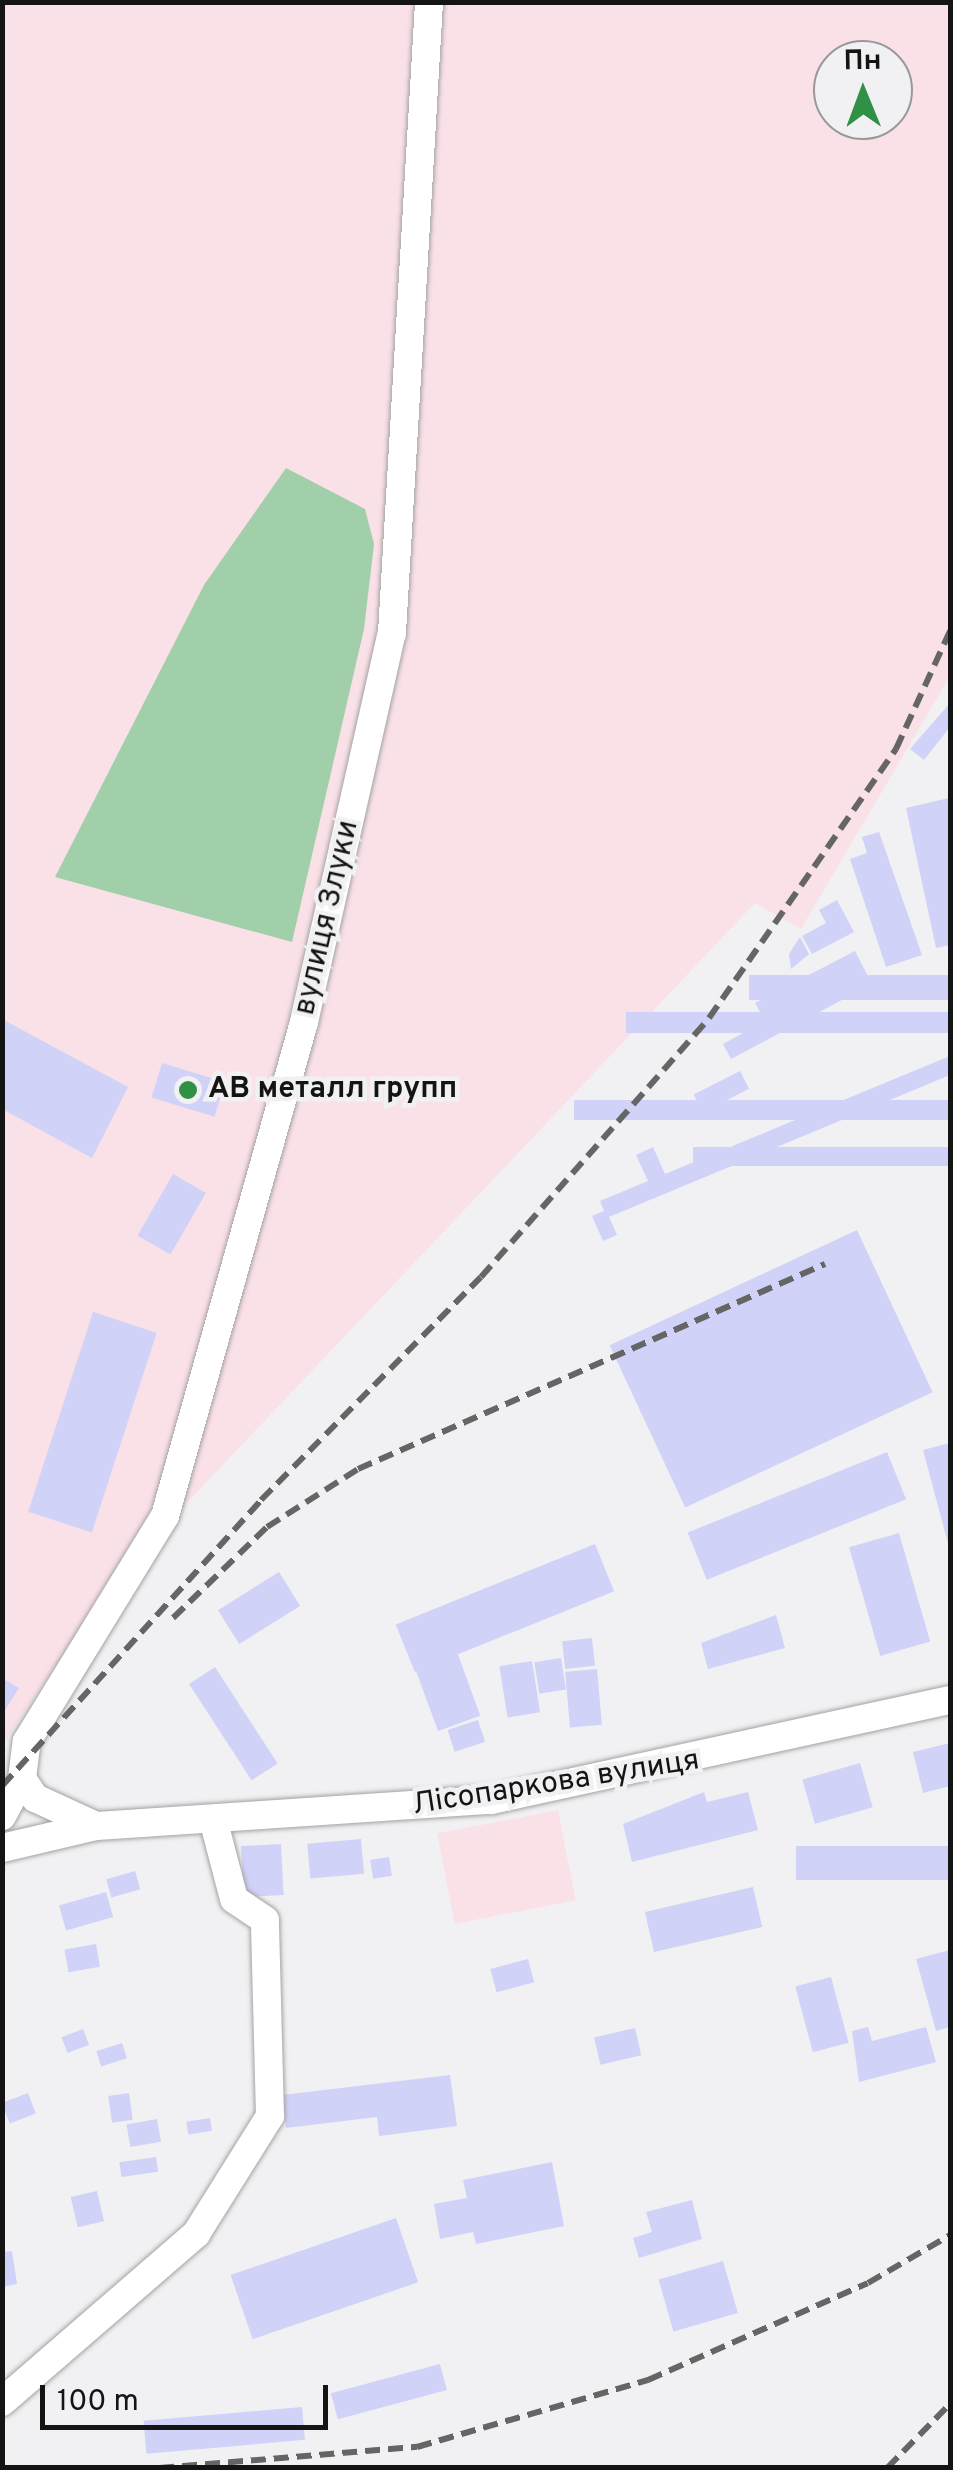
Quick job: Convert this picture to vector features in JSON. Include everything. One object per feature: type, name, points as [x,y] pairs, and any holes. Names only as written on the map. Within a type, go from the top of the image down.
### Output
[{"type":"street","name":"вулиця Злуки","points":[[2,1816],[22,1780],[44,1706],[165,1516],[304,1022],[392,633],[429,2]]},
{"type":"street","name":"Лісопаркова вулиця","points":[[12,1845],[96,1826],[214,1823],[491,1800],[950,1700]]},
{"type":"street","name":"Лісопаркова вулиця","points":[[22,1780],[54,1810],[96,1826]]},
{"type":"street","points":[[2,2402],[196,2234],[270,2116],[265,1920],[234,1899],[214,1823]]},
{"type":"shaded area","points":[[3,3],[950,3],[950,676],[801,929],[755,903],[110,1584],[3,1744]]},
{"type":"shaded area","points":[[558,1810],[576,1900],[455,1924],[437,1833]]},
{"type":"green space","points":[[286,468],[365,509],[374,544],[364,629],[292,942],[55,877],[204,585]]},
{"type":"building","points":[[950,703],[950,727],[924,760],[910,749]]},
{"type":"building","points":[[949,798],[950,945],[936,948],[906,808]]},
{"type":"building","points":[[879,832],[922,955],[886,967],[850,859],[867,853],[862,837]]},
{"type":"building","points":[[837,900],[854,932],[812,954],[802,936],[826,923],[819,910]]},
{"type":"building","points":[[800,937],[809,954],[791,969],[789,954]]},
{"type":"building","points":[[855,951],[872,984],[731,1059],[723,1044],[765,1021],[755,1003]]},
{"type":"building","points":[[749,975],[950,975],[950,1000],[749,1000]]},
{"type":"building","points":[[626,1012],[950,1012],[950,1033],[626,1033]]},
{"type":"building","points":[[2,1019],[128,1087],[92,1158],[2,1109]]},
{"type":"building","points":[[950,1056],[950,1075],[609,1217],[617,1235],[603,1241],[592,1216],[604,1211],[600,1201],[648,1181],[636,1155],[653,1147],[665,1174]]},
{"type":"building","name":"АВ металл групп","points":[[162,1063],[225,1082],[215,1117],[151,1097]]},
{"type":"building","points":[[740,1071],[749,1089],[703,1112],[694,1095]]},
{"type":"building","points":[[574,1100],[950,1100],[950,1120],[574,1120]]},
{"type":"building","points":[[693,1147],[950,1147],[950,1166],[693,1166]]},
{"type":"building","points":[[173,1174],[206,1193],[170,1254],[138,1235]]},
{"type":"building","points":[[857,1230],[933,1392],[685,1508],[610,1345]]},
{"type":"building","points":[[93,1312],[157,1333],[92,1532],[28,1512]]},
{"type":"building","points":[[950,1443],[950,1547],[949,1547],[923,1450]]},
{"type":"building","points":[[887,1452],[906,1499],[707,1580],[688,1533]]},
{"type":"building","points":[[899,1533],[930,1642],[880,1656],[849,1547]]},
{"type":"building","points":[[595,1544],[614,1591],[415,1672],[396,1625]]},
{"type":"building","points":[[279,1572],[300,1606],[239,1644],[218,1610]]},
{"type":"building","points":[[776,1615],[785,1648],[708,1669],[701,1643]]},
{"type":"building","points":[[592,1638],[595,1666],[565,1669],[562,1641]]},
{"type":"building","points":[[456,1649],[480,1716],[438,1731],[414,1664]]},
{"type":"building","points":[[561,1658],[566,1690],[539,1694],[534,1662]]},
{"type":"building","points":[[532,1661],[540,1712],[508,1718],[499,1666]]},
{"type":"building","points":[[215,1667],[278,1763],[252,1780],[189,1684]]},
{"type":"building","points":[[597,1669],[602,1725],[570,1728],[565,1672]]},
{"type":"building","points":[[2,1678],[19,1688],[2,1715]]},
{"type":"building","points":[[478,1720],[485,1742],[455,1752],[448,1730]]},
{"type":"building","points":[[950,1743],[950,1786],[923,1793],[913,1752]]},
{"type":"building","points":[[860,1763],[873,1807],[815,1824],[802,1780]]},
{"type":"building","points":[[704,1792],[707,1802],[748,1792],[758,1830],[632,1862],[623,1824]]},
{"type":"building","points":[[361,1839],[364,1874],[310,1879],[307,1844]]},
{"type":"building","points":[[281,1844],[284,1895],[244,1897],[241,1846]]},
{"type":"building","points":[[796,1846],[950,1846],[950,1880],[796,1880]]},
{"type":"building","points":[[389,1857],[392,1876],[373,1879],[370,1860]]},
{"type":"building","points":[[135,1871],[140,1889],[111,1898],[106,1879]]},
{"type":"building","points":[[753,1887],[762,1927],[654,1952],[645,1912]]},
{"type":"building","points":[[106,1892],[113,1917],[66,1930],[59,1906]]},
{"type":"building","points":[[96,1944],[100,1967],[68,1972],[64,1950]]},
{"type":"building","points":[[950,1950],[950,2027],[936,2031],[916,1959]]},
{"type":"building","points":[[528,1959],[534,1982],[497,1992],[490,1969]]},
{"type":"building","points":[[831,1977],[849,2043],[813,2052],[795,1987]]},
{"type":"building","points":[[868,2027],[872,2041],[926,2027],[936,2062],[859,2082],[852,2031]]},
{"type":"building","points":[[635,2028],[641,2055],[600,2065],[594,2037]]},
{"type":"building","points":[[83,2029],[89,2045],[68,2053],[62,2037]]},
{"type":"building","points":[[122,2043],[127,2058],[101,2067],[96,2051]]},
{"type":"building","points":[[450,2075],[457,2126],[379,2136],[377,2117],[286,2128],[282,2095]]},
{"type":"building","points":[[28,2093],[36,2114],[10,2124],[2,2103]]},
{"type":"building","points":[[129,2093],[133,2120],[112,2123],[108,2096]]},
{"type":"building","points":[[210,2118],[212,2131],[188,2135],[186,2122]]},
{"type":"building","points":[[157,2119],[161,2142],[130,2147],[126,2124]]},
{"type":"building","points":[[156,2157],[158,2172],[121,2177],[119,2162]]},
{"type":"building","points":[[552,2162],[564,2226],[476,2244],[473,2232],[440,2239],[434,2204],[467,2198],[463,2180]]},
{"type":"building","points":[[97,2191],[104,2221],[78,2227],[71,2197]]},
{"type":"building","points":[[692,2200],[702,2239],[639,2258],[633,2238],[652,2232],[646,2212]]},
{"type":"building","points":[[396,2218],[418,2282],[253,2339],[231,2275]]},
{"type":"building","points":[[12,2251],[17,2284],[2,2287],[2,2252]]},
{"type":"building","points":[[723,2261],[738,2313],[673,2331],[659,2279]]},
{"type":"building","points":[[440,2364],[447,2390],[338,2419],[331,2393]]},
{"type":"building","points":[[302,2407],[305,2440],[146,2454],[144,2421]]},
{"type":"railway","points":[[2,1786],[261,1500],[481,1277],[709,1018],[896,749],[950,631]]},
{"type":"railway","points":[[173,1618],[267,1527],[358,1469],[825,1264]]},
{"type":"railway","points":[[159,2468],[417,2447],[648,2380],[868,2283],[950,2235]]},
{"type":"railway","points":[[887,2468],[950,2404]]},
{"type":"place","name":"АВ металл групп","points":[[188,1090]]}]
